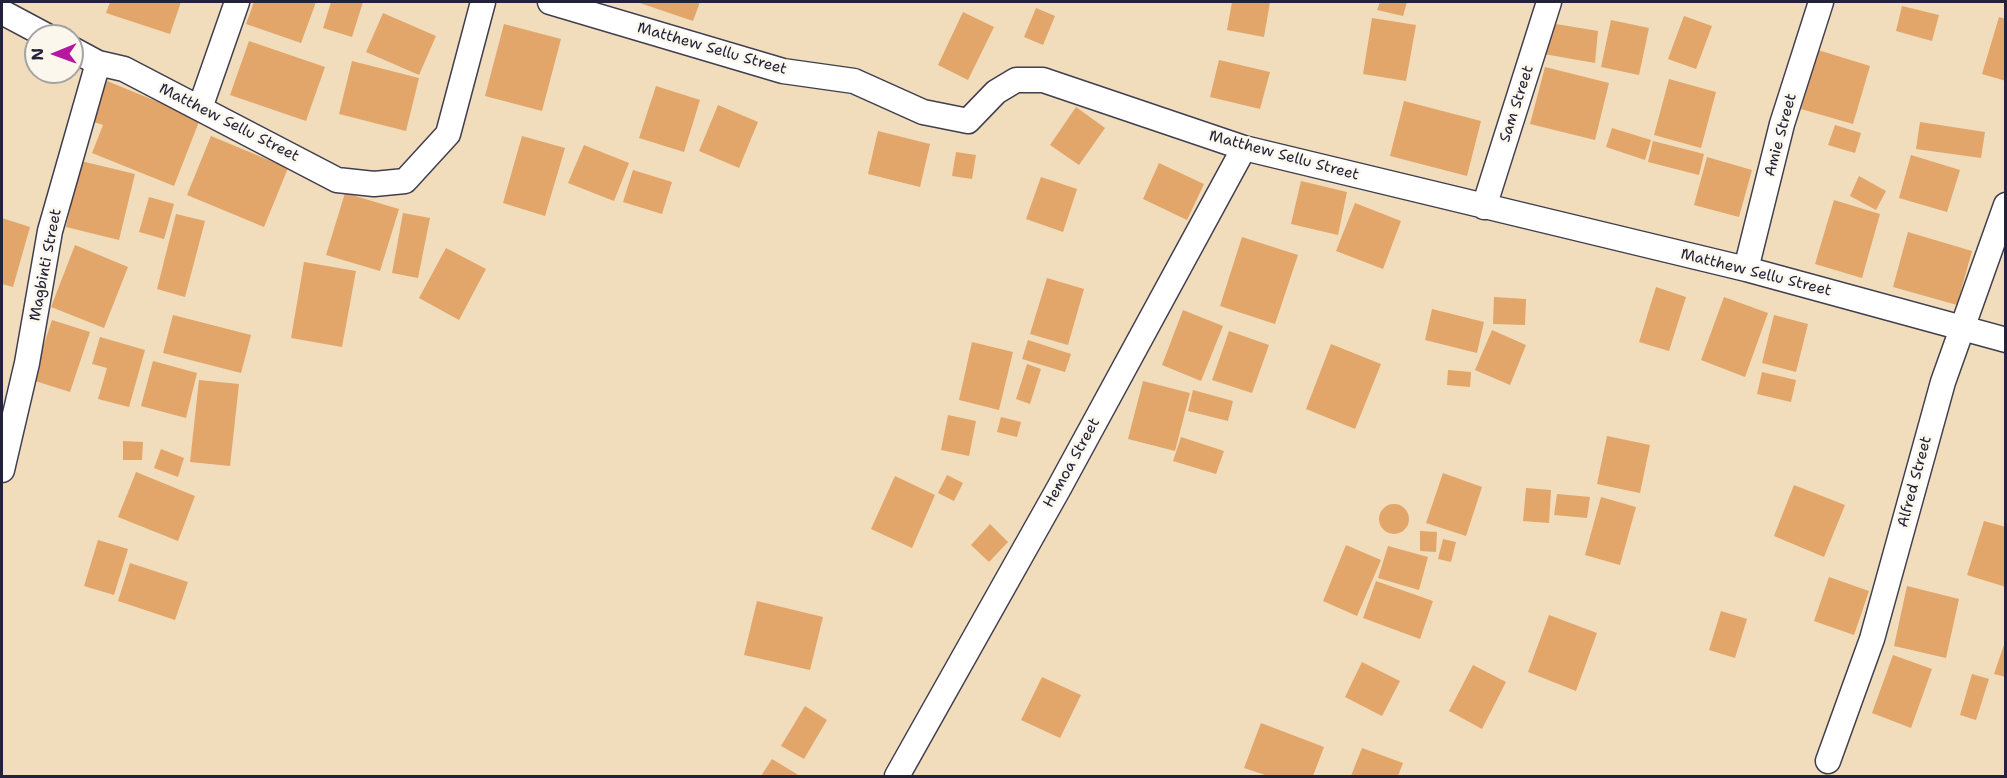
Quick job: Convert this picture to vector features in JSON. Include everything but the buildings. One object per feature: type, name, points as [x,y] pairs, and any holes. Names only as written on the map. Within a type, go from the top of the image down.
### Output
[{"type":"street","points":[[200,108],[237,2]]},
{"type":"street","name":"Matthew Sellu Street","points":[[84,55],[98,63],[124,69],[337,180],[374,184],[405,181],[448,134],[483,2]]},
{"type":"street","name":"Matthew Sellu Street","points":[[550,2],[783,71],[854,81],[934,114],[968,121],[996,92],[1016,80],[1043,80],[1244,148],[1746,270],[2006,340]]},
{"type":"street","name":"Sam Street","points":[[1484,207],[1549,2]]},
{"type":"street","name":"Amie Street","points":[[1746,270],[1782,124],[1821,2]]},
{"type":"street","points":[[2,12],[24,24]]},
{"type":"street","name":"Magbinti Street","points":[[2,470],[27,363],[50,231],[98,63]]},
{"type":"street","name":"Hemoa Street","points":[[897,777],[1065,478],[1244,148]]},
{"type":"street","name":"Alfred Street","points":[[1828,761],[1872,639],[1960,328],[2006,205]]}]
